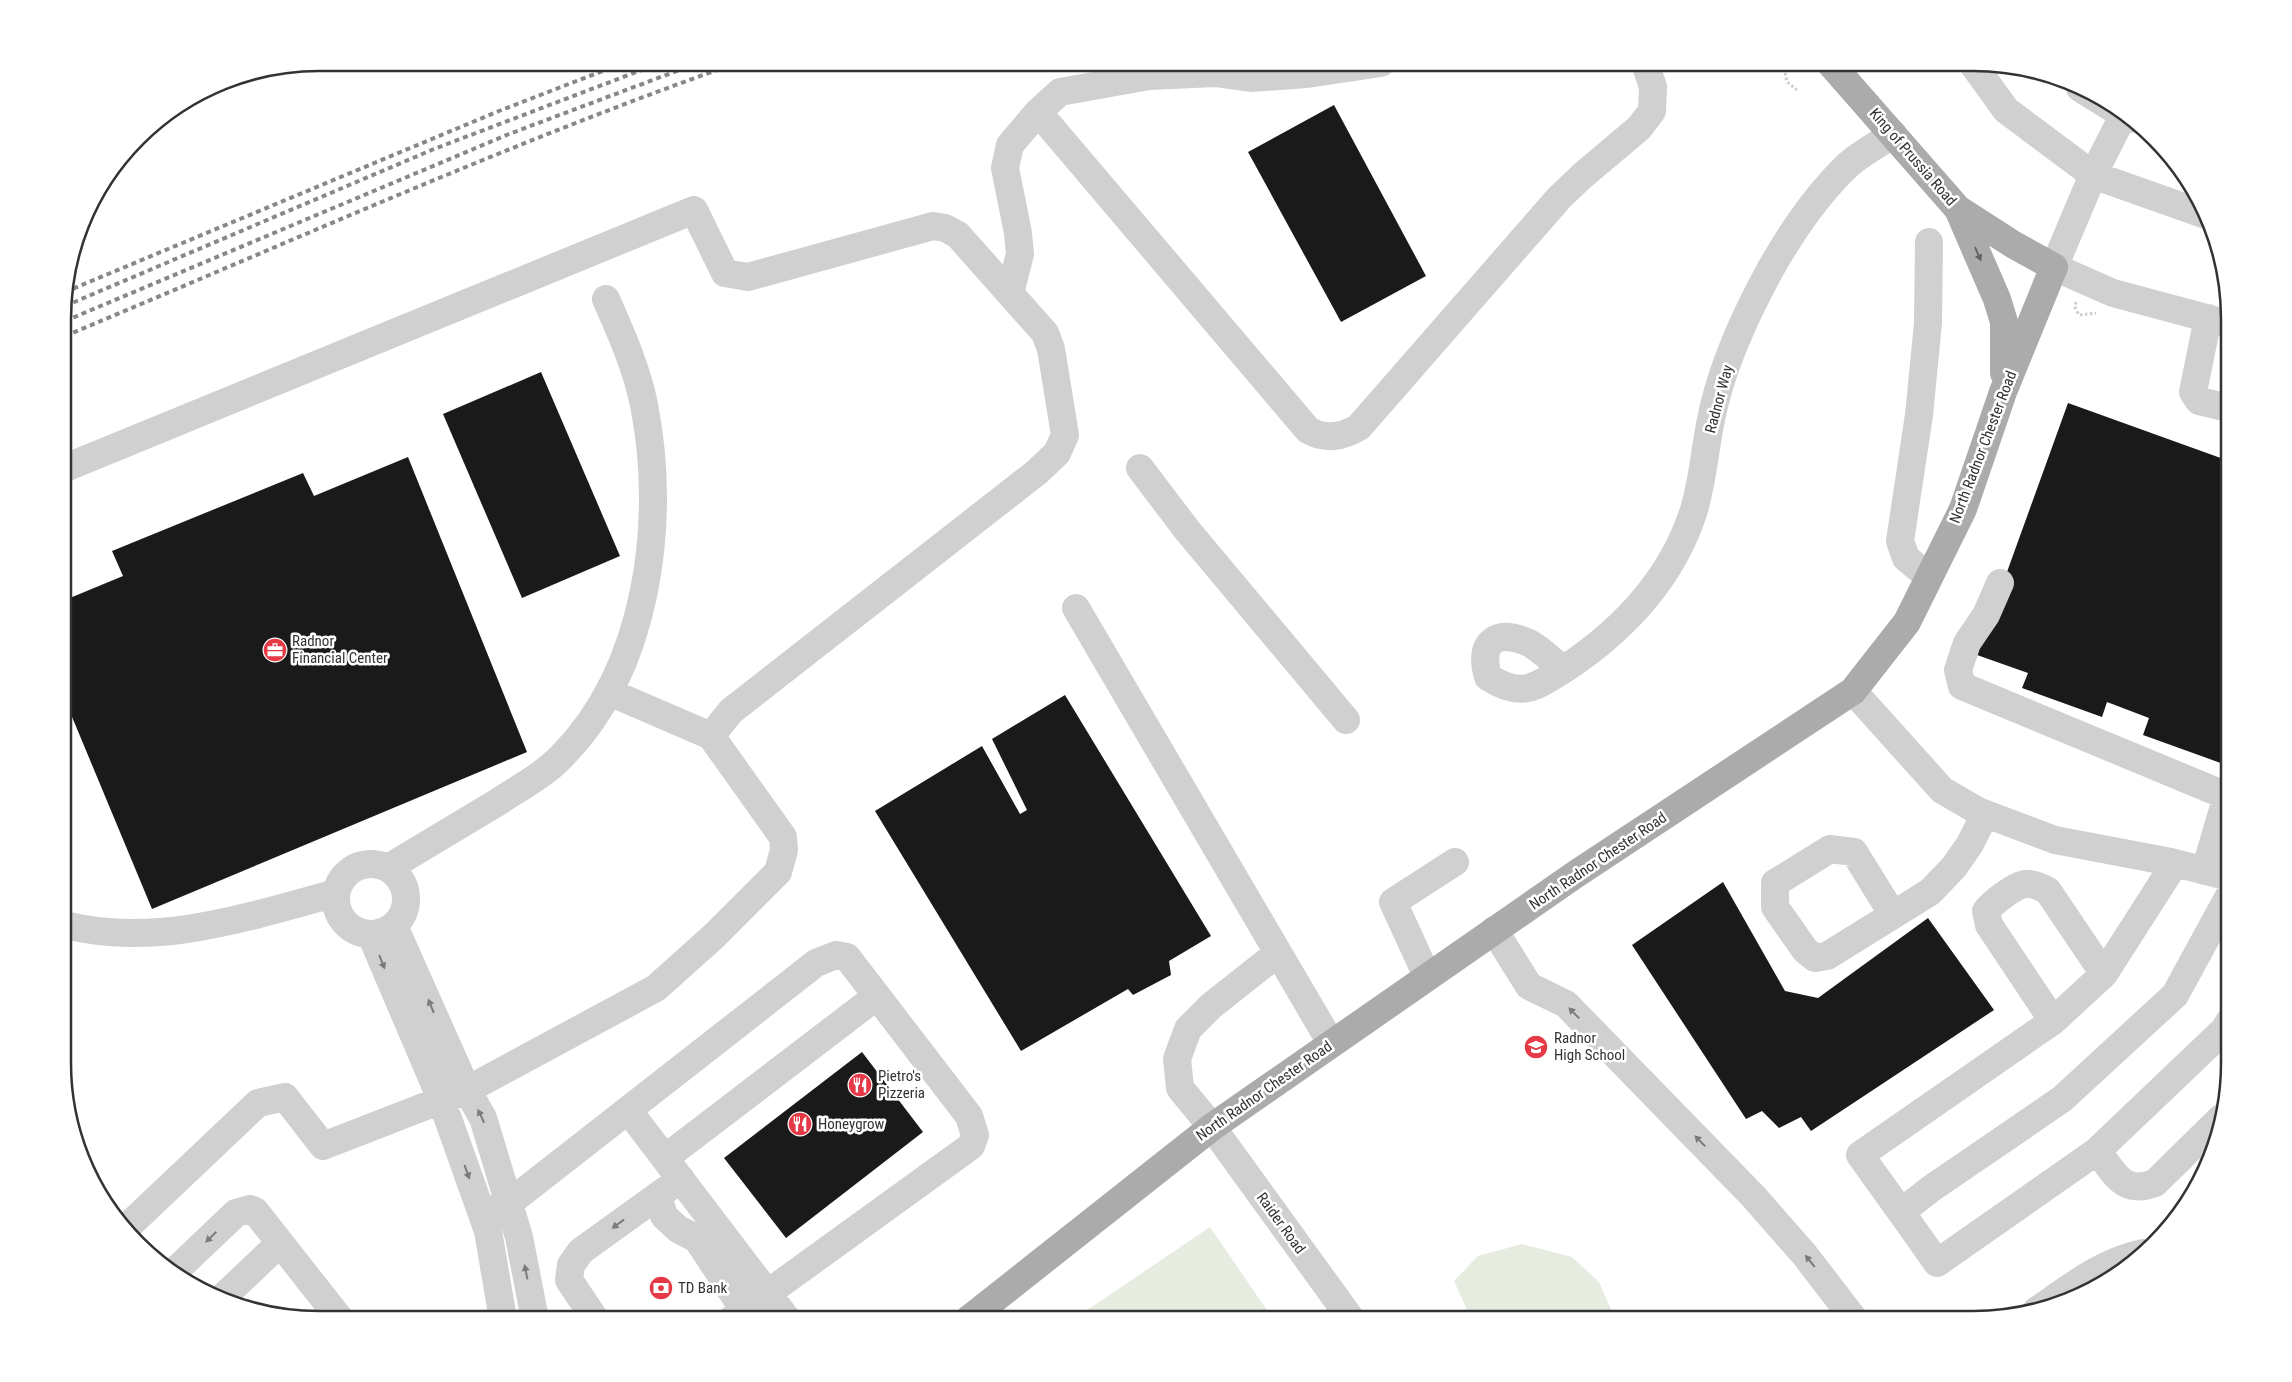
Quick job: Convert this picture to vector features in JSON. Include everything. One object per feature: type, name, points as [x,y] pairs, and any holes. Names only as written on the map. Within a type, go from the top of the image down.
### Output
[{"type":"main road","name":"King of Prussia Road","points":[[1838,71],[1958,209],[2014,245],[2054,267]]},
{"type":"main road","points":[[1958,209],[1997,299],[2004,322],[2006,356],[2003,392]]},
{"type":"main road","name":"North Radnor Chester Road","points":[[979,1311],[1212,1127],[1494,930],[1853,691],[1907,622],[1963,508],[2003,392],[2054,267]]},
{"type":"street","points":[[1010,293],[1020,254],[1018,233],[1005,168],[1010,145],[1038,112],[1060,92],[1149,76],[1215,73],[1251,78],[1326,71]]},
{"type":"street","points":[[1038,112],[1308,430],[1329,437],[1347,434],[1358,427],[1559,198],[1582,176],[1640,128],[1652,111],[1653,87],[1648,71]]},
{"type":"street","points":[[1979,71],[2006,110],[2093,175],[2195,210]]},
{"type":"street","points":[[2054,267],[2093,175],[2123,122]]},
{"type":"street","name":"Radnor Way","points":[[1563,669],[1595,648],[1624,621],[1644,600],[1662,576],[1676,553],[1693,512],[1719,386],[1738,336],[1770,270],[1808,208],[1850,163],[1893,134]]},
{"type":"street","points":[[71,466],[694,210],[725,274],[748,277],[933,226],[945,228],[958,235],[1045,333],[1051,348],[1064,435],[1056,453],[1037,472],[732,711],[711,736]]},
{"type":"street","points":[[1929,242],[1927,332],[1918,415],[1900,541],[1906,558],[1929,577]]},
{"type":"street","name":"King of Prussia Road","points":[[2054,267],[2113,293],[2218,321]]},
{"type":"street","points":[[388,868],[544,771],[561,757],[592,722],[609,692],[625,656],[646,582],[653,516],[653,485],[649,430],[638,378],[606,299]]},
{"type":"street","points":[[2218,321],[2193,392],[2199,401],[2221,406]]},
{"type":"street","points":[[1140,468],[1187,530],[1346,720]]},
{"type":"street","points":[[2000,583],[1986,615],[1967,643],[1958,670],[1962,686],[2221,793]]},
{"type":"street","points":[[1076,608],[1331,1043]]},
{"type":"street","points":[[1853,691],[1942,790],[1985,814],[2055,840],[2175,863],[2217,874],[2221,846]]},
{"type":"street","points":[[131,1224],[258,1103],[285,1097],[323,1146],[467,1090],[656,988],[714,936],[778,872],[784,850],[782,837],[711,736],[609,692]]},
{"type":"street","points":[[1893,914],[1930,892],[1954,867],[1970,844],[1985,814]]},
{"type":"street","points":[[1428,976],[1393,902],[1455,862]]},
{"type":"street","points":[[2175,863],[2104,974],[2053,1021],[1860,1155],[1937,1262],[2098,1151],[2221,1033]]},
{"type":"street","points":[[366,864],[377,864],[388,868],[397,875],[404,885],[407,896],[406,908],[383,930],[356,931],[346,925],[339,915],[336,893],[340,882],[346,874],[356,867],[366,864]]},
{"type":"street","points":[[2053,1021],[1989,925],[1986,911],[1994,901],[2024,884],[2036,884],[2048,891],[2104,974]]},
{"type":"street","points":[[71,927],[107,933],[168,932],[252,916],[336,893]]},
{"type":"street","points":[[1901,1212],[1932,1188],[2062,1099],[2175,995],[2221,911]]},
{"type":"street","points":[[383,930],[419,978],[467,1090],[483,1118],[519,1237],[533,1311]]},
{"type":"street","points":[[383,930],[393,988],[416,1045],[441,1099],[488,1231],[502,1311]]},
{"type":"street","points":[[1494,930],[1529,986],[1566,1004],[1753,1196],[1804,1254],[1847,1309]]},
{"type":"street","name":"Raider Road","points":[[1278,953],[1253,975],[1211,1006],[1188,1029],[1177,1059],[1180,1088],[1212,1127],[1345,1311]]},
{"type":"street","points":[[482,1214],[509,1203],[816,963],[836,955],[847,957],[969,1116],[975,1135],[971,1146],[743,1311]]},
{"type":"street","points":[[393,988],[419,978]]},
{"type":"street","points":[[590,1311],[569,1280],[571,1265],[581,1251],[658,1196],[673,1169],[877,996]]},
{"type":"street","points":[[416,1045],[442,1035]]},
{"type":"street","points":[[628,1110],[781,1311]]},
{"type":"street","points":[[2098,1151],[2125,1185],[2140,1188],[2154,1183],[2212,1127]]},
{"type":"street","points":[[658,1196],[664,1216],[678,1229],[697,1239],[736,1311]]},
{"type":"street","points":[[179,1267],[236,1213],[250,1209],[261,1216],[333,1311]]},
{"type":"street","points":[[227,1293],[280,1243]]},
{"type":"street","points":[[2057,1296],[2079,1281],[2125,1259]]},
{"type":"path","points":[[1785,71],[1787,82],[1796,90]]},
{"type":"shaded area","points":[[1210,1227],[1268,1311],[1086,1311]]},
{"type":"shaded area","points":[[1522,1244],[1572,1257],[1599,1282],[1612,1311],[1467,1311],[1454,1281],[1478,1256]]},
{"type":"building","points":[[1334,105],[1426,276],[1341,322],[1248,152]]},
{"type":"building","points":[[541,372],[620,556],[522,598],[443,414]]},
{"type":"building","points":[[2068,403],[2221,458],[2221,763],[2143,735],[2149,718],[2107,702],[2102,717],[2022,688],[2028,673],[1977,655]]},
{"type":"building","name":"Radnor Financial Center","points":[[408,457],[527,752],[152,909],[71,714],[71,598],[123,576],[112,551],[303,473],[314,496]]},
{"type":"building","points":[[1065,695],[1211,936],[1169,961],[1171,975],[1133,995],[1128,989],[1021,1051],[875,811],[982,746],[1020,814],[1027,810],[992,739]]},
{"type":"building","points":[[1723,882],[1785,991],[1818,998],[1928,918],[1994,1010],[1811,1131],[1801,1117],[1779,1128],[1762,1111],[1746,1119],[1632,945]]},
{"type":"building","points":[[862,1052],[923,1132],[786,1238],[724,1158]]},
{"type":"railway","points":[[73,289],[499,111],[602,71]]},
{"type":"railway","points":[[72,303],[434,149],[639,71]]},
{"type":"railway","points":[[71,318],[509,134],[677,71]]},
{"type":"railway","points":[[71,333],[483,160],[567,126],[715,71]]},
{"type":"place","name":"Radnor Financial Center","points":[[275,650]]},
{"type":"place","name":"Radnor High School","points":[[1536,1047]]},
{"type":"place","name":"Pietro's Pizzeria","points":[[860,1085]]},
{"type":"place","name":"Honeygrow","points":[[800,1124]]},
{"type":"place","name":"TD Bank","points":[[661,1288]]}]
